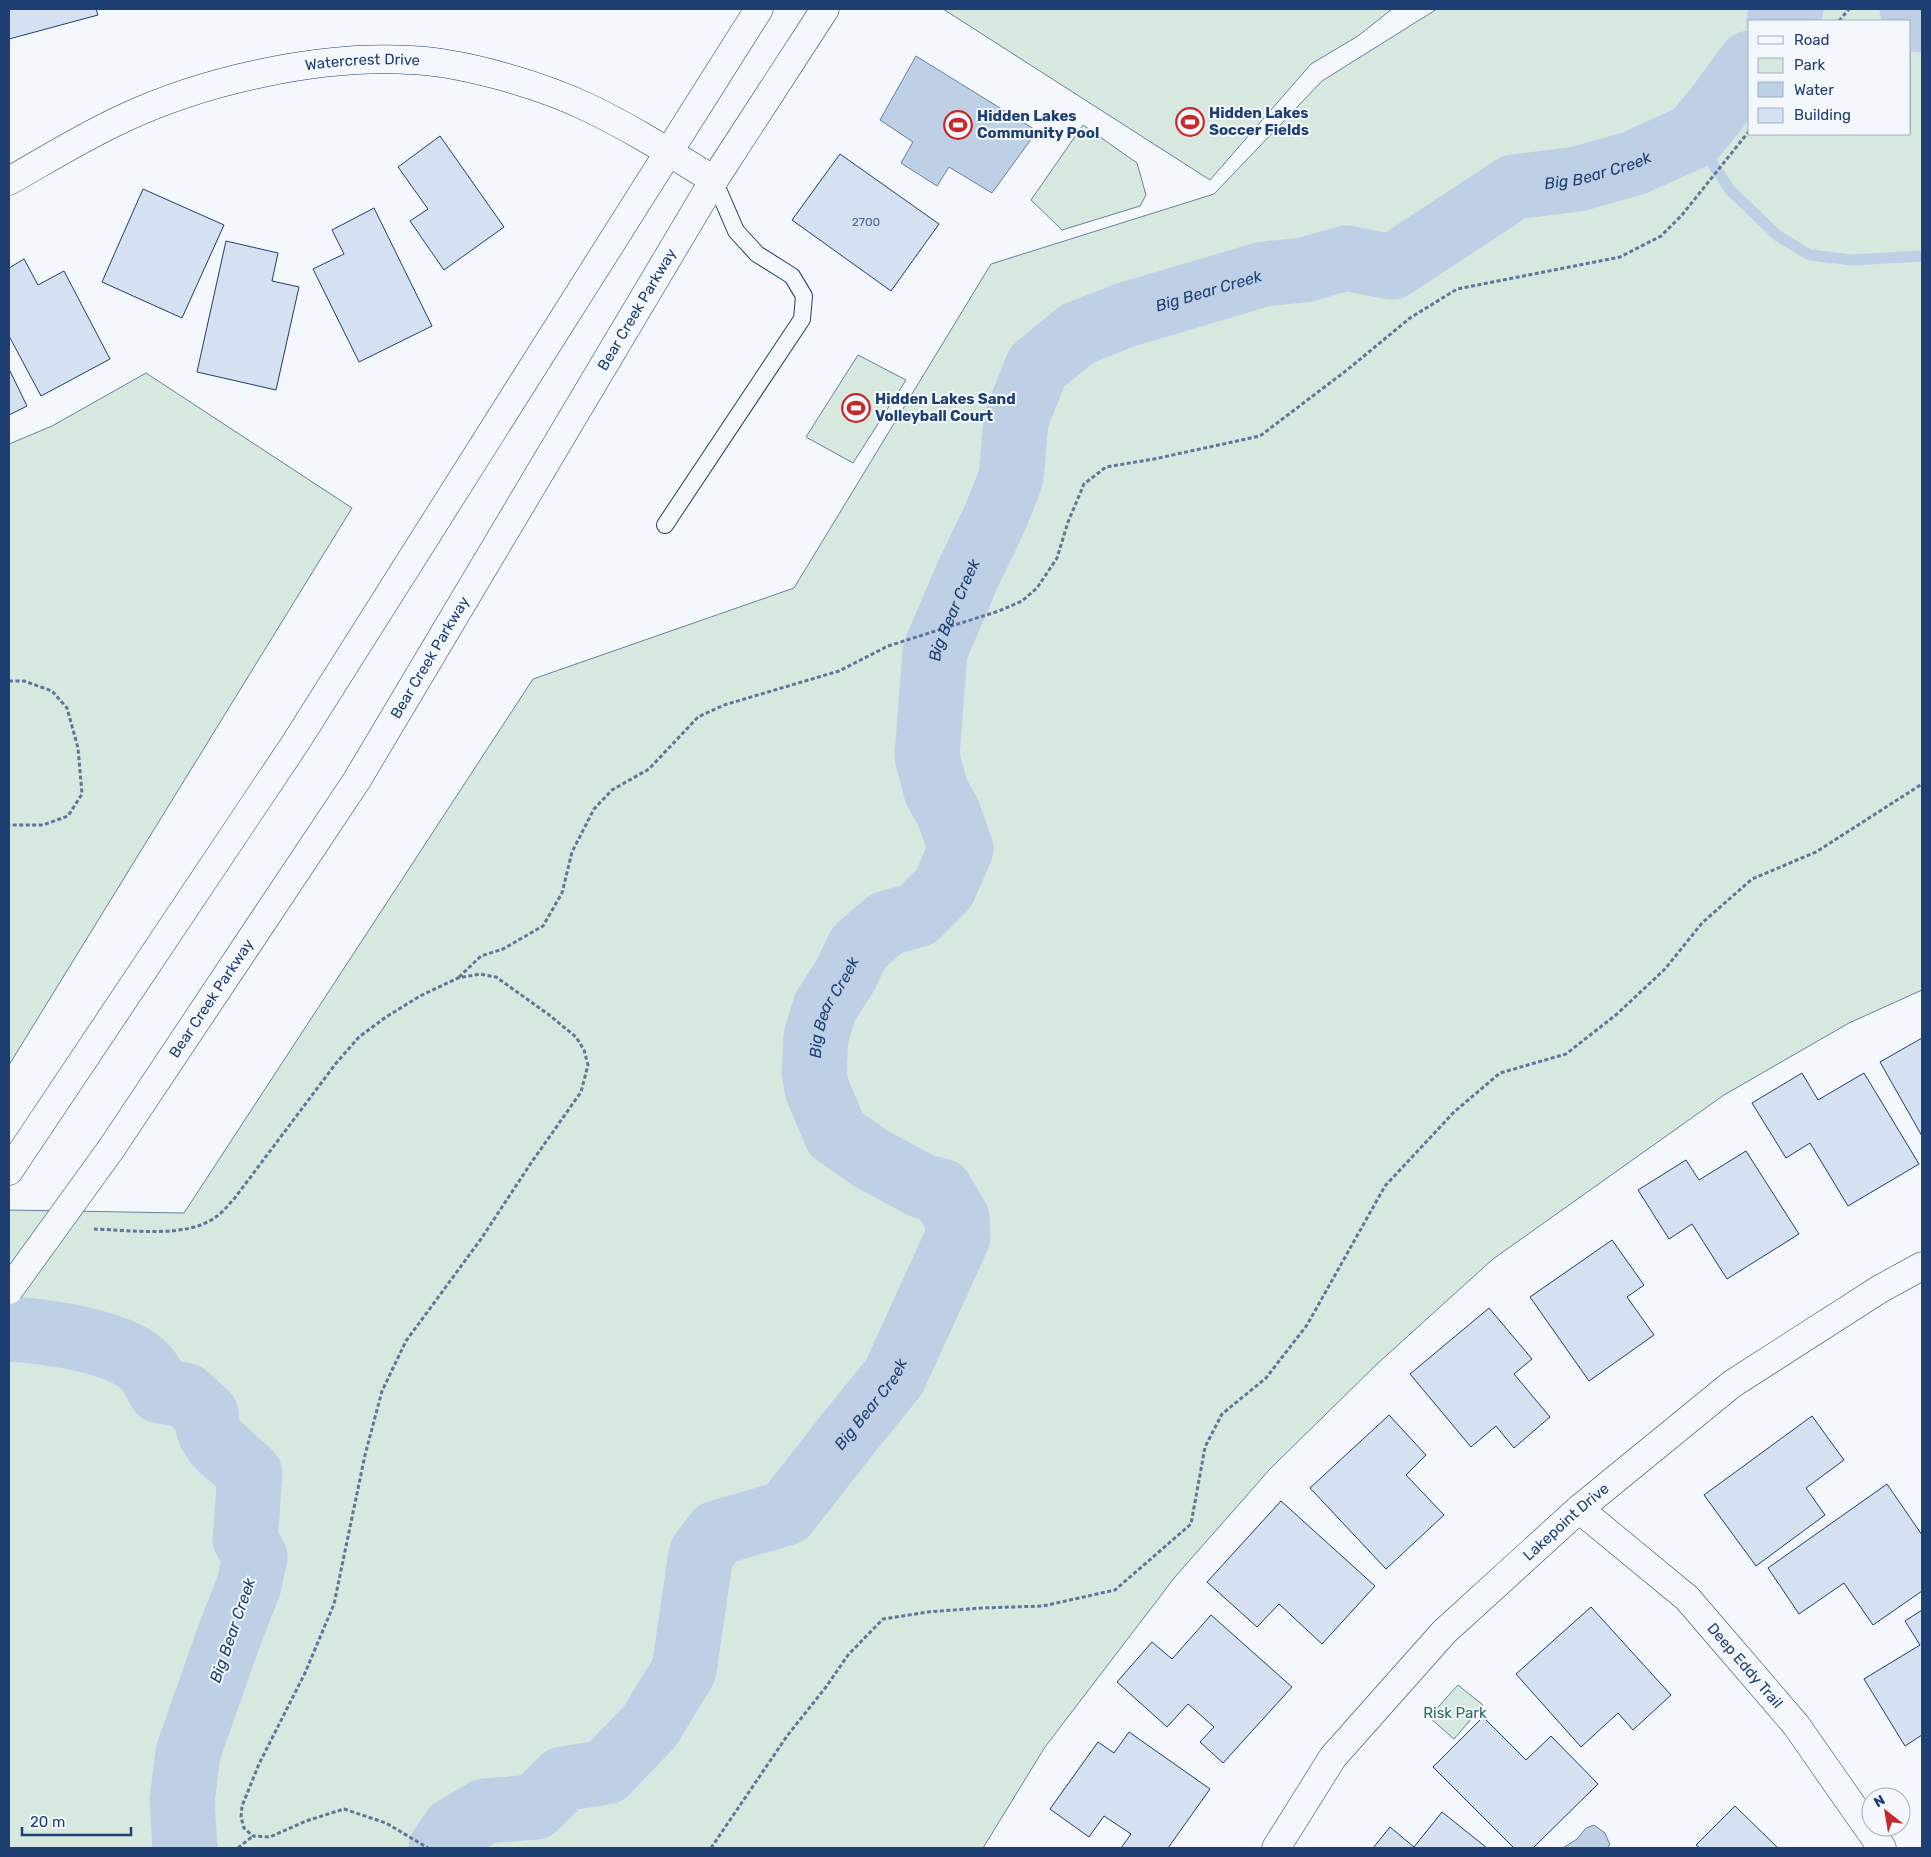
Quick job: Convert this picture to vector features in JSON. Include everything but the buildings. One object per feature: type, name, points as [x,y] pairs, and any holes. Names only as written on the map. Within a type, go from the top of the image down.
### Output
[{"type":"main road","points":[[12,1166],[296,742],[759,9]]},
{"type":"main road","name":"Bear Creek Parkway","points":[[9,1290],[111,1150],[357,780],[714,180],[825,9]]},
{"type":"main road","name":"Watercrest Drive","points":[[9,182],[122,118],[166,100],[255,75],[340,61],[376,60],[411,60],[445,64],[522,83],[588,107],[669,152],[714,180]]},
{"type":"main road","name":"Lakepoint Drive","points":[[1276,1848],[1333,1757],[1444,1632],[1579,1509],[1732,1384],[1880,1289],[1922,1266]]},
{"type":"main road","name":"Deep Eddy Trail","points":[[1579,1509],[1687,1598],[1796,1725],[1882,1848]]},
{"type":"lane","points":[[665,525],[802,319],[804,296],[792,276],[757,254],[736,231],[714,180]]},
{"type":"path","points":[[1840,20],[1849,9]]},
{"type":"path","points":[[458,978],[481,956],[503,949],[543,926],[562,892],[572,852],[594,809],[612,790],[649,769],[698,717],[724,705],[839,671],[888,646],[999,611],[1022,601],[1038,588],[1056,558],[1068,522],[1084,484],[1106,467],[1154,459],[1260,436],[1347,370],[1410,318],[1457,289],[1620,257],[1661,236],[1682,215],[1748,132]]},
{"type":"path","points":[[9,681],[24,681],[52,691],[67,708],[78,748],[82,794],[68,816],[43,825],[9,825]]},
{"type":"path","points":[[711,1848],[787,1736],[826,1688],[848,1655],[883,1619],[928,1612],[1043,1606],[1114,1590],[1191,1524],[1205,1447],[1222,1414],[1266,1378],[1306,1325],[1386,1186],[1454,1112],[1500,1074],[1566,1054],[1618,1014],[1665,970],[1702,923],[1752,879],[1816,852],[1922,784]]},
{"type":"path","points":[[94,1229],[180,1231],[202,1225],[217,1217],[234,1199],[337,1062],[359,1037],[386,1017],[420,996],[458,978],[480,974],[496,977],[548,1014],[576,1037],[584,1050],[588,1064],[581,1092],[481,1239],[406,1341],[382,1392],[365,1456],[334,1604],[305,1673],[259,1764],[242,1806],[240,1817],[244,1828],[253,1836]]},
{"type":"path","points":[[238,1848],[253,1836],[270,1836],[306,1821],[344,1809],[386,1823],[428,1848]]},
{"type":"green space","name":"Hidden Lakes Soccer Fields","points":[[943,9],[1392,9],[1358,36],[1311,64],[1210,180]]},
{"type":"green space","points":[[1437,9],[1922,9],[1922,990],[1849,1023],[1724,1095],[1493,1259],[1377,1364],[1270,1469],[1175,1577],[1045,1747],[983,1848],[9,1848],[9,1210],[184,1213],[533,679],[794,588],[991,264],[1214,194],[1322,81]]},
{"type":"green space","points":[[1083,125],[1137,163],[1146,195],[1140,206],[1062,230],[1031,200]]},
{"type":"green space","name":"Hidden Lakes Sand Volleyball Court","points":[[858,355],[906,380],[853,463],[806,437]]},
{"type":"green space","points":[[146,373],[352,508],[9,1065],[9,444],[52,426]]},
{"type":"green space","name":"Risk Park","points":[[1458,1685],[1483,1705],[1454,1739],[1429,1717]]},
{"type":"water","name":"Hidden Lakes Community Pool","points":[[916,56],[1037,131],[992,193],[949,167],[937,186],[901,163],[913,142],[880,120]]},
{"type":"water","points":[[1594,1825],[1605,1833],[1610,1845],[1607,1848],[1563,1848],[1577,1839],[1586,1828]]},
{"type":"waterway","name":"Big Bear Creek","points":[[1780,20],[1791,9]]},
{"type":"waterway","name":"Big Bear Creek","points":[[1912,9],[1922,20]]},
{"type":"waterway","name":"Big Bear Creek","points":[[441,1848],[453,1830],[485,1811],[535,1807],[563,1779],[606,1772],[650,1726],[684,1670],[701,1554],[717,1533],[786,1513],[894,1377],[958,1237],[957,1218],[941,1191],[922,1186],[870,1158],[836,1134],[817,1089],[814,1071],[816,1037],[825,1007],[845,976],[859,947],[887,923],[917,915],[944,888],[961,849],[948,812],[936,791],[927,756],[935,651],[1011,478],[1016,420],[1037,367],[1077,334],[1125,315],[1264,274],[1304,270],[1346,258],[1392,267],[1514,187],[1578,179],[1634,163],[1694,136],[1748,66]]},
{"type":"waterway","points":[[1694,136],[1730,190],[1778,236],[1810,255],[1852,260],[1922,256]]},
{"type":"waterway","name":"Big Bear Creek","points":[[9,1329],[42,1332],[82,1339],[102,1344],[135,1359],[148,1370],[160,1391],[185,1395],[206,1414],[209,1430],[216,1442],[250,1474],[245,1539],[255,1557],[249,1585],[188,1753],[182,1802],[185,1848]]},
{"type":"place","name":"Hidden Lakes Soccer Fields","points":[[1190,122]]},
{"type":"place","name":"Hidden Lakes Community Pool","points":[[958,125]]},
{"type":"place","name":"Hidden Lakes Sand Volleyball Court","points":[[856,408]]}]
